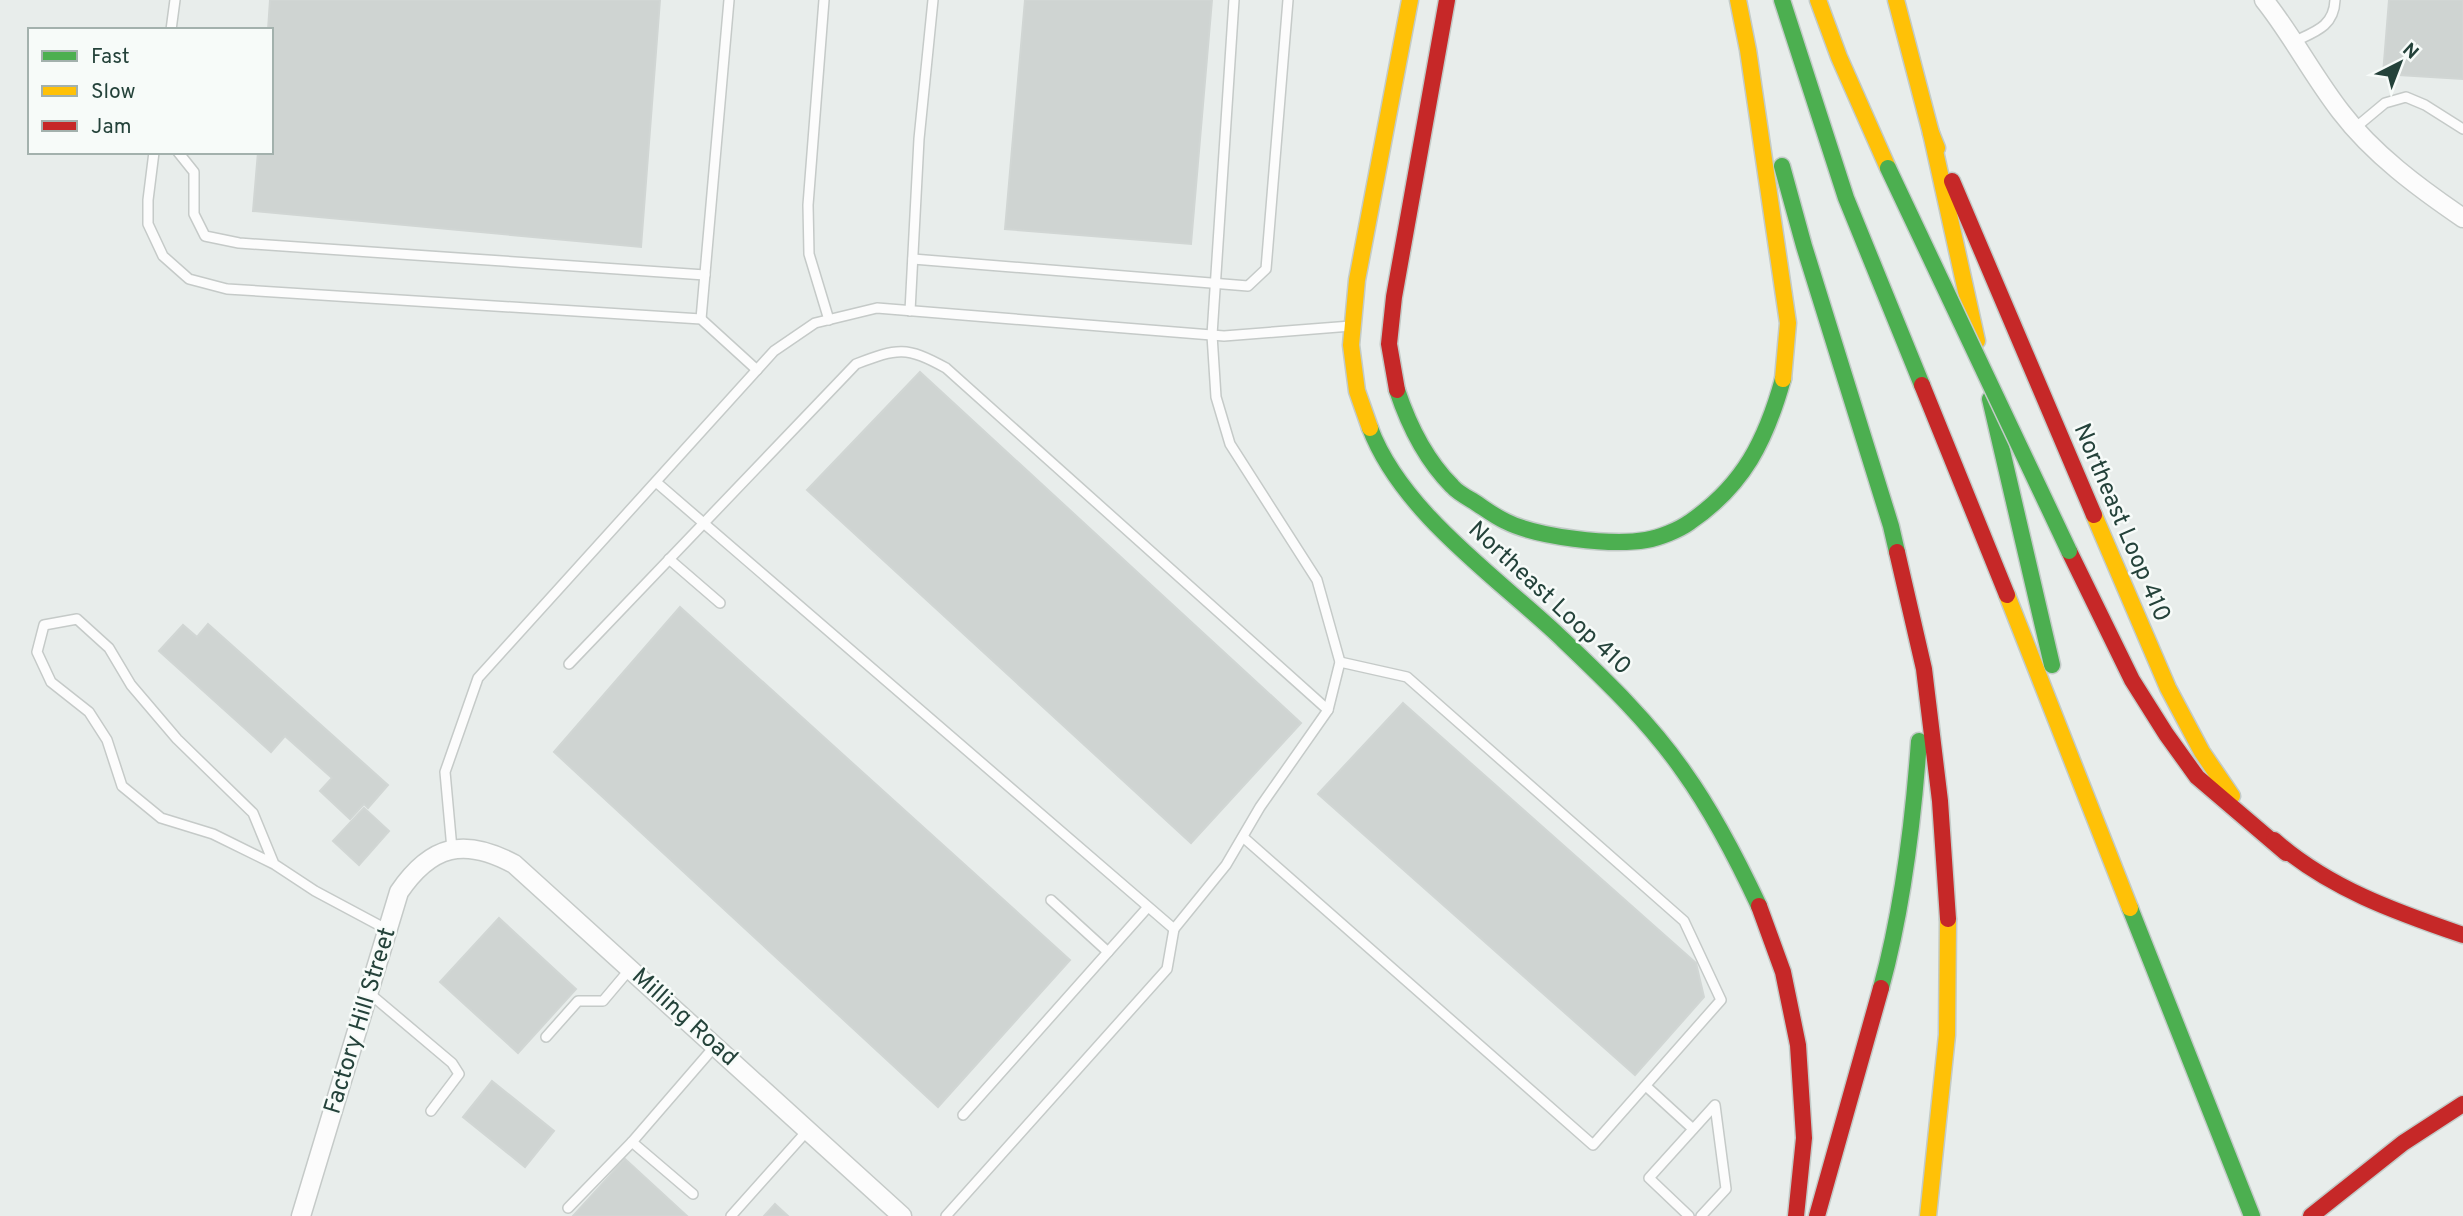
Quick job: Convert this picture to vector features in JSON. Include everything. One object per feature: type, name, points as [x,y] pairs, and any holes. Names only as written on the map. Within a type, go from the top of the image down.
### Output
[{"type":"main road","name":"Northeast Loop 410","points":[[1410,0],[1357,281],[1352,345],[1357,391],[1373,435],[1397,477],[1430,519],[1559,636],[1635,712],[1683,770],[1722,831],[1758,905],[1783,972],[1798,1045],[1804,1138],[1796,1216]]},
{"type":"main road","points":[[1447,0],[1394,297],[1390,344],[1396,388],[1408,422],[1426,455],[1453,488],[1506,522],[1551,536],[1595,541],[1646,540],[1688,524],[1726,493],[1757,452],[1774,411],[1785,371],[1788,323],[1748,50],[1738,0]]},
{"type":"main road","points":[[1783,0],[1846,198],[2252,1216]]},
{"type":"main road","points":[[1818,0],[1839,57],[1888,167],[2132,680],[2165,734],[2197,777],[2286,853]]},
{"type":"main road","name":"Northeast Loop 410","points":[[1896,0],[1931,133],[2168,688],[2202,752],[2226,790],[2286,853],[2327,878],[2404,915],[2463,935]]},
{"type":"main road","points":[[1748,50],[1804,246],[1891,526],[1924,669],[1940,801],[1948,925],[1947,1035],[1928,1216]]},
{"type":"main road","points":[[1931,133],[2007,479],[2079,779]]},
{"type":"main road","points":[[1817,1216],[1892,948],[1914,807],[1924,669]]},
{"type":"main road","points":[[2311,1216],[2381,1157],[2463,1104]]},
{"type":"street","points":[[2264,0],[2335,104],[2373,148],[2431,196],[2463,218]]},
{"type":"street","name":"Milling Road","points":[[452,849],[475,848],[494,853],[514,864],[902,1216]]},
{"type":"street","name":"Factory Hill Street","points":[[300,1216],[400,892],[412,873],[428,860],[452,849]]},
{"type":"lane","points":[[171,28],[175,0]]},
{"type":"lane","points":[[701,319],[729,0]]},
{"type":"lane","points":[[824,0],[808,205],[809,254],[829,320]]},
{"type":"lane","points":[[910,311],[919,139],[933,0]]},
{"type":"lane","points":[[946,1216],[1167,969],[1174,929],[1226,865],[1260,807],[1328,710],[1340,662],[1317,580],[1230,444],[1216,397],[1212,335],[1234,0]]},
{"type":"lane","points":[[913,260],[1248,286],[1266,270],[1288,0]]},
{"type":"lane","points":[[2293,42],[2325,28],[2335,7],[2335,0]]},
{"type":"lane","points":[[2356,128],[2385,103],[2406,97],[2425,105],[2463,129]]},
{"type":"lane","points":[[155,154],[148,200],[148,224],[163,256],[189,279],[227,289],[701,319],[757,370]]},
{"type":"lane","points":[[180,154],[194,172],[194,214],[205,236],[239,243],[705,275]]},
{"type":"lane","points":[[452,849],[445,772],[478,678],[774,351],[815,323],[877,308],[1224,336],[1353,326]]},
{"type":"lane","points":[[569,663],[856,364],[891,351],[920,354],[946,368],[1328,710]]},
{"type":"lane","points":[[656,482],[1174,929]]},
{"type":"lane","points":[[669,559],[720,603]]},
{"type":"lane","points":[[274,864],[253,813],[177,739],[131,685],[109,648],[77,619],[44,625],[37,652],[51,682],[89,712],[107,740],[122,786],[161,818],[213,834],[274,864],[315,891],[388,930]]},
{"type":"lane","points":[[1243,837],[1593,1145],[1721,1000],[1684,920],[1407,677],[1340,662]]},
{"type":"lane","points":[[1051,900],[1108,952]]},
{"type":"lane","points":[[962,1115],[1148,907]]},
{"type":"lane","points":[[546,1037],[578,1002],[603,1002],[630,970]]},
{"type":"lane","points":[[369,993],[452,1063],[459,1074],[431,1111]]},
{"type":"lane","points":[[568,1209],[632,1142],[715,1046]]},
{"type":"lane","points":[[1647,1087],[1693,1129]]},
{"type":"lane","points":[[1689,1216],[1649,1178],[1716,1105],[1726,1189],[1702,1216]]},
{"type":"lane","points":[[731,1216],[807,1131]]},
{"type":"lane","points":[[632,1142],[693,1194]]},
{"type":"building","points":[[270,0],[660,0],[641,247],[253,211],[258,154],[273,154],[273,28],[268,28]]},
{"type":"building","points":[[1025,0],[1212,0],[1191,244],[1005,229]]},
{"type":"building","points":[[2389,0],[2463,0],[2463,79],[2383,74]]},
{"type":"building","points":[[920,372],[1301,723],[1191,843],[807,490]]},
{"type":"building","points":[[680,607],[1070,960],[938,1107],[554,752]]},
{"type":"building","points":[[208,624],[388,785],[368,808],[364,804],[350,819],[320,791],[332,778],[285,736],[271,752],[159,651],[183,625],[197,637]]},
{"type":"building","points":[[1403,703],[1696,963],[1704,997],[1635,1075],[1318,794]]},
{"type":"building","points":[[364,808],[389,831],[359,865],[333,841]]},
{"type":"building","points":[[499,918],[576,989],[518,1053],[440,982]]},
{"type":"building","points":[[492,1081],[554,1131],[525,1167],[463,1117]]},
{"type":"building","points":[[625,1159],[687,1216],[573,1216]]},
{"type":"building","points":[[775,1204],[788,1216],[764,1216]]},
{"type":"traffic: fast","points":[[1782,0],[1846,198],[1922,385]]},
{"type":"traffic: fast","points":[[1782,166],[1897,552]]},
{"type":"traffic: fast","points":[[1888,168],[2069,551]]},
{"type":"traffic: fast","points":[[1397,390],[1426,453],[1442,476],[1462,494],[1501,519],[1535,532],[1574,539],[1631,542],[1657,537],[1680,528],[1725,493],[1739,477],[1760,441],[1783,379]]},
{"type":"traffic: fast","points":[[1990,399],[2052,665]]},
{"type":"traffic: fast","points":[[1370,428],[1384,458],[1426,514],[1575,651],[1656,735],[1705,804],[1734,854],[1759,906]]},
{"type":"traffic: fast","points":[[1881,988],[1906,866],[1919,741]]},
{"type":"traffic: fast","points":[[2130,908],[2252,1216]]},
{"type":"traffic: slow","points":[[1370,428],[1357,391],[1351,345],[1357,280],[1410,0]]},
{"type":"traffic: slow","points":[[1738,0],[1748,50],[1788,323],[1783,379]]},
{"type":"traffic: slow","points":[[1818,0],[1839,57],[1888,168]]},
{"type":"traffic: slow","points":[[1896,0],[1937,148]]},
{"type":"traffic: slow","points":[[1931,133],[1977,341]]},
{"type":"traffic: slow","points":[[2094,515],[2168,688],[2202,752],[2232,796]]},
{"type":"traffic: slow","points":[[2007,595],[2130,908]]},
{"type":"traffic: slow","points":[[1928,1216],[1947,1035],[1948,919]]},
{"type":"traffic: jam","points":[[1397,390],[1389,344],[1394,297],[1447,0]]},
{"type":"traffic: jam","points":[[1952,181],[2094,515]]},
{"type":"traffic: jam","points":[[1922,385],[2007,595]]},
{"type":"traffic: jam","points":[[2069,551],[2132,680],[2166,734],[2197,777],[2286,853]]},
{"type":"traffic: jam","points":[[1897,552],[1924,669],[1940,801],[1948,919]]},
{"type":"traffic: jam","points":[[2274,840],[2295,857],[2340,885],[2388,907],[2463,935]]},
{"type":"traffic: jam","points":[[1759,906],[1783,972],[1798,1045],[1804,1138],[1796,1216]]},
{"type":"traffic: jam","points":[[1817,1216],[1881,988]]},
{"type":"traffic: jam","points":[[2311,1216],[2403,1143],[2463,1104]]}]
